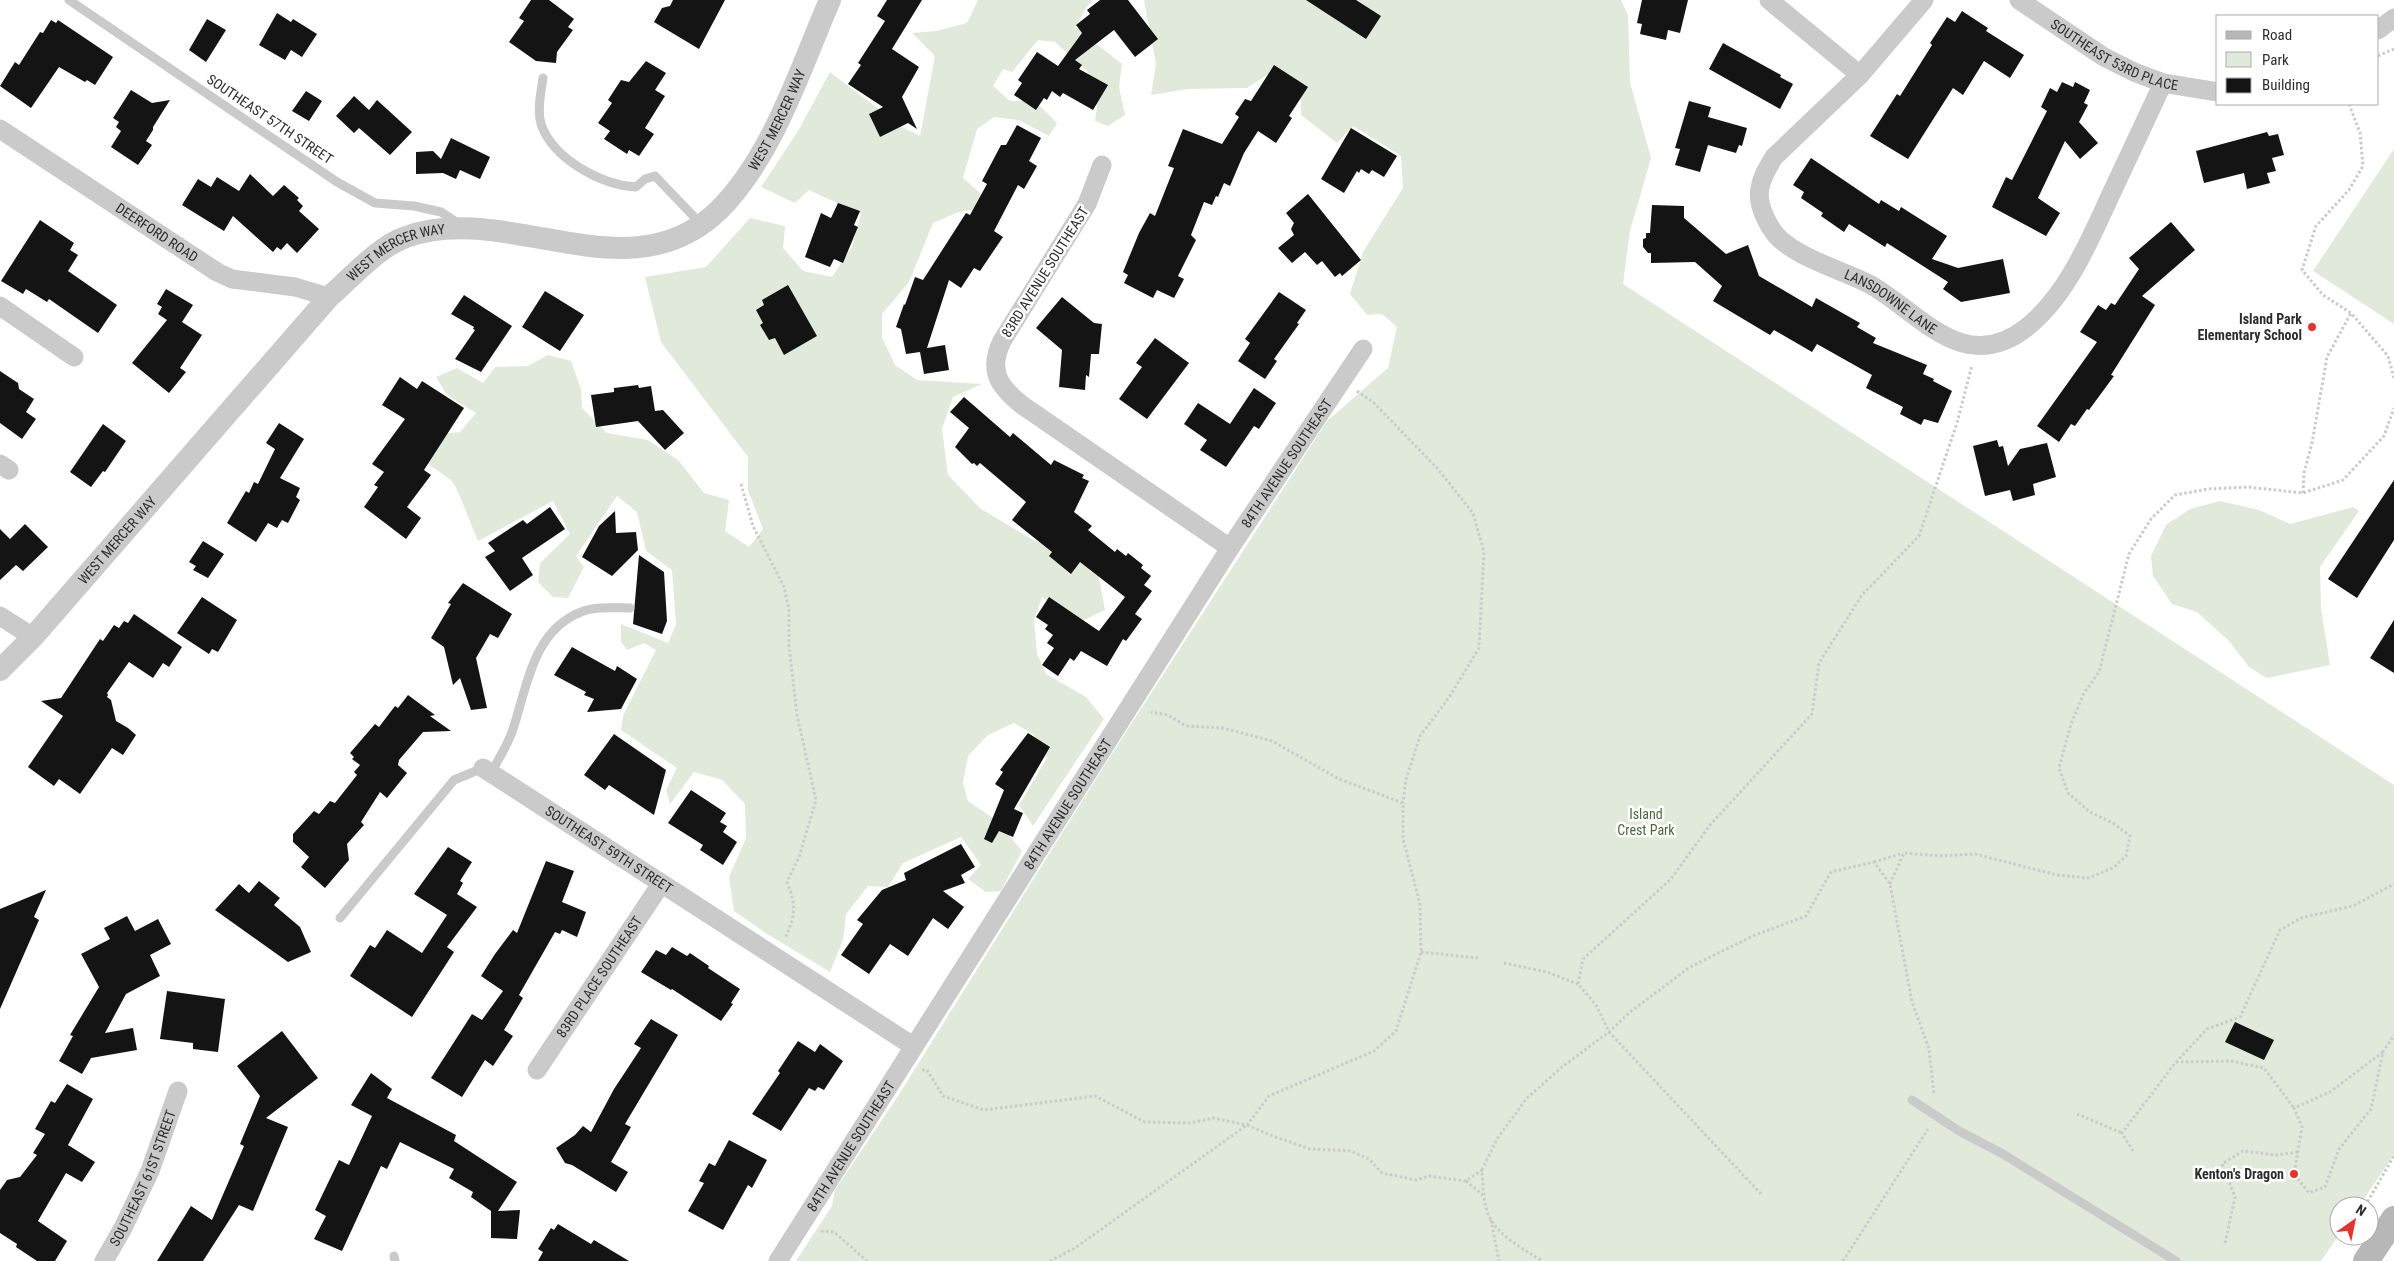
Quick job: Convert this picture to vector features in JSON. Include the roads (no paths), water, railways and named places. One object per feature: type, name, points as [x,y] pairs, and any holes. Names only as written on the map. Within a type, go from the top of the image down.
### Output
[{"type":"main road","points":[[2366,1261],[2394,1219]]},
{"type":"street","name":"WEST MERCER WAY","points":[[0,670],[33,637],[329,298],[384,249],[404,237],[428,230],[467,228],[596,246],[633,249],[664,243],[689,232],[701,224],[718,210],[757,162],[780,115],[830,0]]},
{"type":"street","points":[[1769,0],[1860,75]]},
{"type":"street","name":"LANSDOWNE LANE","points":[[1924,0],[1860,75],[1774,157],[1765,172],[1759,190],[1761,206],[1768,224],[1785,244],[1871,286],[1932,330],[1957,343],[1978,345],[2000,344],[2026,328],[2049,305],[2072,274],[2163,83]]},
{"type":"street","name":"SOUTHEAST 53RD PLACE","points":[[2019,0],[2104,57],[2163,83],[2216,92]]},
{"type":"street","points":[[2379,29],[2394,18]]},
{"type":"street","name":"DEERFORD ROAD","points":[[0,129],[217,272],[232,279],[295,287],[329,298]]},
{"type":"street","name":"83RD AVENUE SOUTHEAST","points":[[1102,165],[1088,204],[1002,341],[994,358],[999,380],[1006,392],[1022,405],[1230,548]]},
{"type":"street","points":[[0,306],[74,357]]},
{"type":"street","name":"84TH AVENUE SOUTHEAST","points":[[778,1261],[1230,548],[1363,349]]},
{"type":"street","points":[[0,616],[33,637]]},
{"type":"street","name":"SOUTHEAST 59TH STREET","points":[[487,770],[913,1046]]},
{"type":"street","name":"83RD PLACE SOUTHEAST","points":[[537,1070],[662,884]]},
{"type":"street","name":"SOUTHEAST 61ST STREET","points":[[104,1261],[123,1228],[150,1171],[178,1091]]},
{"type":"lane","name":"SOUTHEAST 57TH STREET","points":[[69,0],[374,203],[414,206],[440,212],[467,228]]},
{"type":"lane","points":[[543,78],[539,101],[542,124],[552,142],[566,159],[596,176],[626,187],[636,187],[645,179],[655,176],[701,224]]},
{"type":"lane","points":[[340,918],[454,780],[487,770],[511,734],[531,668],[541,647],[563,621],[583,611],[605,608],[630,608]]},
{"type":"lane","points":[[1912,1100],[1959,1131],[2004,1154],[2176,1261]]},
{"type":"place","name":"Island Park Elementary School","points":[[2312,327]]},
{"type":"place","name":"Kenton's Dragon","points":[[2294,1174]]},
{"type":"park label","name":"Island Crest Park","points":[[1646,822]]}]
